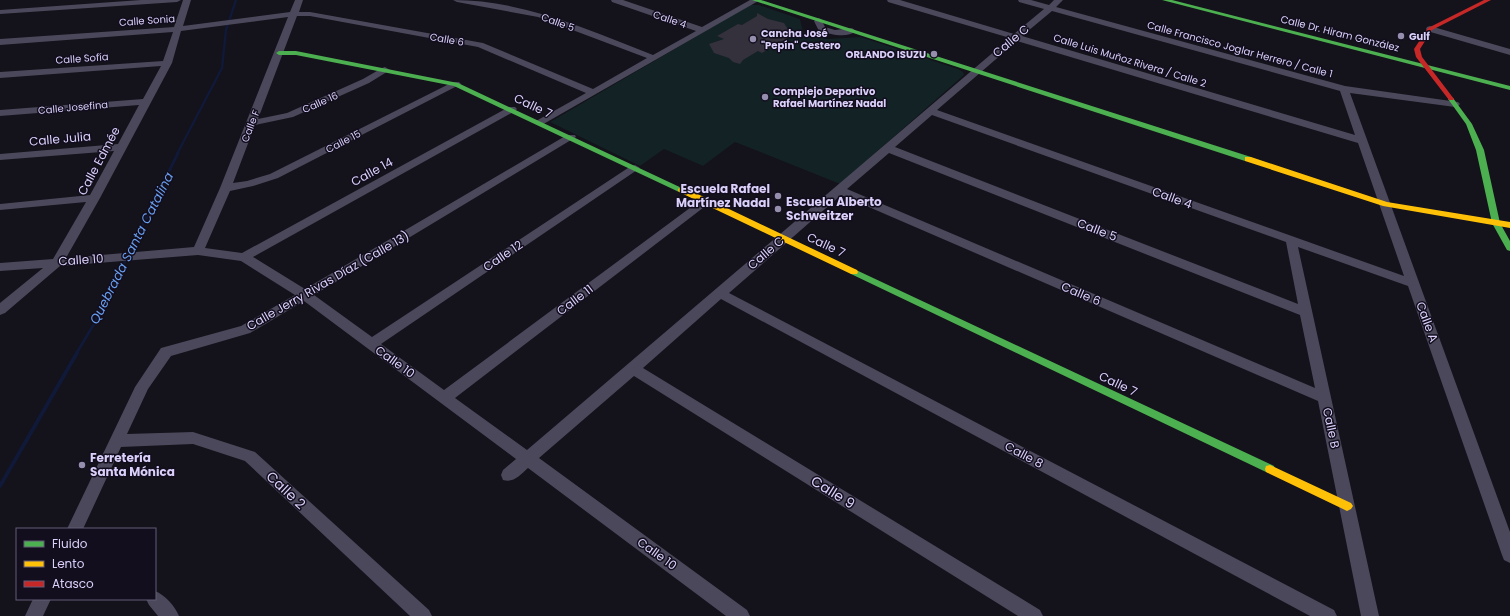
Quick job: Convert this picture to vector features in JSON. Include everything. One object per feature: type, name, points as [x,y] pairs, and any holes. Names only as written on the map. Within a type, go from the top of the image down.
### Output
[{"type":"street","points":[[0,12],[177,0]]},
{"type":"street","name":"Calle Edmée","points":[[0,310],[57,262],[94,198],[167,63],[187,0]]},
{"type":"street","name":"Calle F","points":[[198,251],[226,188],[299,0]]},
{"type":"street","name":"Calle 5","points":[[458,0],[540,15],[654,58]]},
{"type":"street","name":"Calle 4","points":[[615,0],[703,30]]},
{"type":"street","points":[[540,122],[755,0],[1386,204],[1510,225]]},
{"type":"street","name":"Calle Luis Muñoz Rivera / Calle 2","points":[[891,0],[1363,141]]},
{"type":"street","name":"Calle Francisco Joglar Herrero / Calle 1","points":[[1022,0],[1055,4],[1344,89],[1455,104]]},
{"type":"street","name":"Calle Dr. Hiram González","points":[[1165,0],[1510,88]]},
{"type":"street","points":[[1488,0],[1430,29],[1417,49],[1419,57],[1425,66],[1469,124],[1480,150],[1496,223],[1510,248]]},
{"type":"street","name":"Calle C","points":[[509,475],[1055,4]]},
{"type":"street","name":"Calle Sonia","points":[[0,42],[178,29],[294,14]]},
{"type":"street","name":"Calle 6","points":[[294,14],[310,14],[480,45],[593,92]]},
{"type":"street","points":[[1430,29],[1510,52]]},
{"type":"street","points":[[1397,59],[1404,58],[1410,50],[1417,49]]},
{"type":"street","name":"Calle 7","points":[[279,52],[296,53],[456,84],[540,122],[1347,506]]},
{"type":"street","name":"Calle Sofía","points":[[0,75],[167,63]]},
{"type":"street","name":"Calle 16","points":[[251,123],[290,115],[366,81],[385,70]]},
{"type":"street","name":"Calle 15","points":[[226,188],[249,184],[274,176],[456,84]]},
{"type":"street","name":"Calle A","points":[[1344,89],[1510,555]]},
{"type":"street","name":"Calle Josefina","points":[[0,113],[146,102]]},
{"type":"street","name":"Calle 14","points":[[244,257],[512,109]]},
{"type":"street","name":"Calle 4","points":[[930,111],[1414,284]]},
{"type":"street","name":"Calle Jerry Rivas Díaz (Calle 13)","points":[[75,528],[142,387],[166,352],[245,330],[571,137]]},
{"type":"street","name":"Calle Julia","points":[[0,157],[122,147]]},
{"type":"street","name":"Calle 5","points":[[887,148],[1306,312]]},
{"type":"street","name":"Calle 12","points":[[371,344],[635,168]]},
{"type":"street","name":"Calle 6","points":[[838,190],[1324,398]]},
{"type":"street","points":[[0,207],[94,198]]},
{"type":"street","name":"Calle 11","points":[[444,398],[706,201]]},
{"type":"street","name":"Calle B","points":[[1291,240],[1370,616]]},
{"type":"street","name":"Calle 10","points":[[0,267],[198,251],[244,257],[305,295],[741,616]]},
{"type":"street","name":"Calle 8","points":[[719,293],[1328,616]]},
{"type":"street","name":"Calle 9","points":[[632,368],[1034,616]]},
{"type":"street","name":"Calle 2","points":[[116,442],[193,438],[250,456],[423,616]]},
{"type":"street","points":[[34,616],[42,600]]},
{"type":"street","points":[[156,600],[170,616]]},
{"type":"shaded area","name":"Complejo Deportivo Rafael Martínez Nadal","points":[[750,5],[759,5],[800,19],[803,32],[827,39],[861,37],[958,69],[963,72],[964,75],[840,184],[735,142],[703,166],[664,149],[640,166],[550,122]]},
{"type":"building","name":"Cancha José \"Pepín\" Cestero","points":[[757,13],[768,19],[784,23],[789,31],[796,33],[762,53],[758,51],[743,60],[740,64],[733,62],[729,58],[714,53],[709,44],[724,39],[717,36],[738,24],[742,25],[757,16]]},
{"type":"waterway","name":"Quebrada Santa Catalina","points":[[177,154],[222,68],[226,30],[236,0]]},
{"type":"waterway","name":"Quebrada Santa Catalina","points":[[76,354],[94,324],[178,153]]},
{"type":"waterway","name":"Quebrada Santa Catalina","points":[[0,486],[77,353]]},
{"type":"traffic: fast","points":[[755,0],[1248,159]]},
{"type":"traffic: fast","points":[[1165,0],[1510,88]]},
{"type":"traffic: fast","points":[[279,53],[296,53],[456,84],[682,190]]},
{"type":"traffic: fast","points":[[1451,99],[1469,124],[1480,150],[1496,223],[1510,248]]},
{"type":"traffic: fast","points":[[854,272],[1270,469]]},
{"type":"traffic: slow","points":[[1248,159],[1386,204],[1510,225]]},
{"type":"traffic: slow","points":[[682,190],[854,272]]},
{"type":"traffic: slow","points":[[1270,469],[1347,506]]},
{"type":"traffic: jam","points":[[1451,99],[1419,57],[1417,49],[1430,29],[1488,0]]},
{"type":"place","name":"Gulf","points":[[1401,36]]},
{"type":"place","name":"Cancha José \"Pepín\" Cestero","points":[[753,39]]},
{"type":"place","name":"ORLANDO ISUZU","points":[[934,54]]},
{"type":"place","name":"Complejo Deportivo Rafael Martínez Nadal","points":[[765,97]]},
{"type":"place","name":"Escuela Rafael Martínez Nadal","points":[[778,196]]},
{"type":"place","name":"Escuela Alberto Schweitzer","points":[[778,209]]},
{"type":"place","name":"Ferretería Santa Mónica","points":[[82,465]]}]
